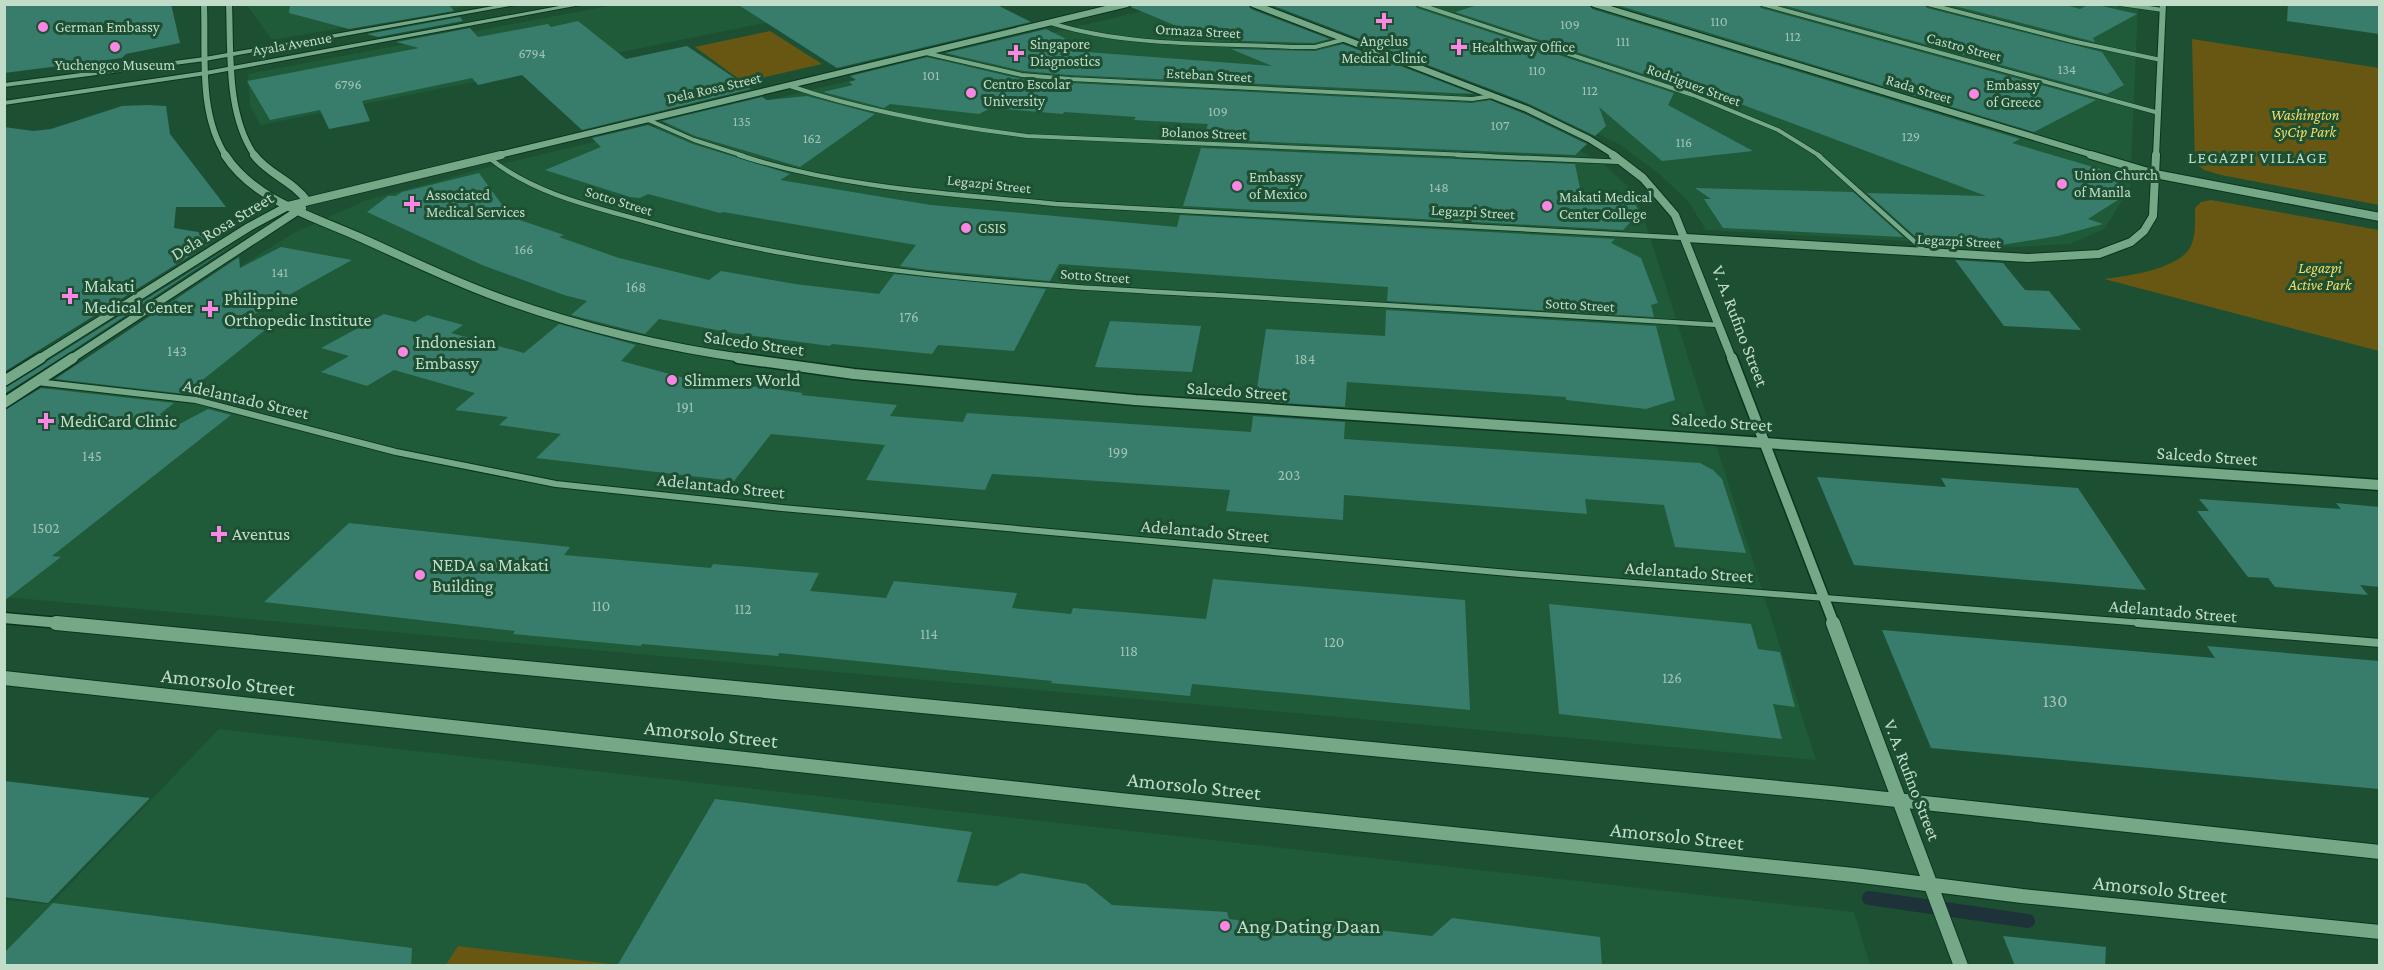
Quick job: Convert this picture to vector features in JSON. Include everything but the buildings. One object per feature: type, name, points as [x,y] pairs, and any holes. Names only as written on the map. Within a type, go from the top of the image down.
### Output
[{"type":"main road","name":"Ayala Avenue","points":[[4,85],[205,59],[518,4]]},
{"type":"main road","name":"Ayala Avenue","points":[[4,103],[206,73],[583,4]]},
{"type":"street","name":"Salcedo Street","points":[[204,4],[208,114],[216,139],[232,166],[264,195],[496,297],[618,335],[697,352],[854,374],[1135,400],[1378,418],[1763,441],[2379,485]]},
{"type":"street","points":[[229,4],[236,110],[248,144],[257,159],[300,192],[307,201]]},
{"type":"street","name":"Dela Rosa Street","points":[[4,381],[249,227],[288,206],[1127,4]]},
{"type":"street","name":"V. A. Rufino Street","points":[[1253,4],[1493,96],[1576,132],[1624,162],[1667,203],[1686,238],[1901,800],[1960,966]]},
{"type":"street","name":"Rodriguez Street","points":[[1418,4],[1693,95],[1778,130],[1815,152],[1927,253]]},
{"type":"street","name":"Rada Street","points":[[1594,4],[2155,174],[2379,217]]},
{"type":"street","name":"Castro Street","points":[[1762,4],[2159,113]]},
{"type":"street","points":[[1928,4],[2072,41],[2161,60]]},
{"type":"street","points":[[2120,4],[2163,8]]},
{"type":"street","name":"Legazpi Street","points":[[646,119],[686,137],[747,157],[895,187],[974,197],[1056,204],[1927,253],[2061,258],[2099,254],[2126,246],[2147,231],[2153,216],[2163,8]]},
{"type":"street","name":"Ormaza Street","points":[[1051,23],[1079,32],[1151,41],[1315,47],[1346,39]]},
{"type":"street","name":"Esteban Street","points":[[926,53],[1022,75],[1070,80],[1460,99],[1493,96]]},
{"type":"street","name":"Bolanos Street","points":[[790,86],[817,95],[951,126],[1027,136],[1624,162]]},
{"type":"street","name":"Sotto Street","points":[[488,157],[530,183],[617,214],[730,244],[823,262],[946,277],[1093,288],[1719,325]]},
{"type":"street","name":"Dela Rosa Street","points":[[4,403],[300,211],[307,201]]},
{"type":"street","name":"Adelantado Street","points":[[37,382],[196,400],[396,452],[556,484],[782,508],[1520,574],[2379,644]]},
{"type":"street","points":[[4,618],[1901,800],[2379,852]]},
{"type":"street","name":"Amorsolo Street","points":[[4,678],[2022,896],[2379,932]]},
{"type":"shaded area","points":[[247,5],[473,5],[272,40]]},
{"type":"shaded area","points":[[614,5],[853,5],[261,125],[250,106],[248,74]]},
{"type":"shaded area","points":[[1168,5],[1232,5],[1496,107],[1603,163],[1628,187],[1642,212],[1816,760],[5,597],[5,416],[292,234],[364,201],[489,167]]},
{"type":"shaded area","points":[[1280,5],[2138,5],[2130,188],[2104,229],[2070,244],[2016,247],[1706,230],[1688,201],[1658,173],[1619,144],[1518,96]]},
{"type":"shaded area","points":[[219,729],[1854,912],[1870,965],[619,966],[458,946],[445,966],[5,966],[4,900],[48,904],[55,900]]},
{"type":"green space","points":[[770,31],[822,64],[743,82],[695,47]]},
{"type":"green space","name":"Washington SyCip Park","points":[[2192,39],[2379,68],[2379,205],[2221,175],[2204,170],[2195,163]]},
{"type":"green space","name":"Legazpi Active Park","points":[[2211,200],[2379,230],[2379,351],[2104,279],[2165,266],[2185,254],[2194,237],[2195,208],[2201,202]]},
{"type":"green space","points":[[458,946],[619,965],[445,966]]},
{"type":"waterway","points":[[1869,898],[2028,921]]},
{"type":"place","name":"Angelus Medical Clinic","points":[[1384,21]]},
{"type":"place","name":"German Embassy","points":[[43,27]]},
{"type":"place","name":"Yuchengco Museum","points":[[115,47]]},
{"type":"place","name":"Healthway Office","points":[[1459,47]]},
{"type":"place","name":"Singapore Diagnostics","points":[[1016,53]]},
{"type":"place","name":"Centro Escolar University","points":[[971,93]]},
{"type":"place","name":"Embassy of Greece","points":[[1974,94]]},
{"type":"place","name":"Union Church of Manila","points":[[2062,184]]},
{"type":"place","name":"Embassy of Mexico","points":[[1237,186]]},
{"type":"place","name":"Associated Medical Services","points":[[412,204]]},
{"type":"place","name":"Makati Medical Center College","points":[[1547,206]]},
{"type":"place","name":"GSIS","points":[[966,228]]},
{"type":"place","name":"Makati Medical Center","points":[[70,296]]},
{"type":"place","name":"Philippine Orthopedic Institute","points":[[210,309]]},
{"type":"place","name":"Indonesian Embassy","points":[[403,352]]},
{"type":"place","name":"Slimmers World","points":[[672,380]]},
{"type":"place","name":"MediCard Clinic","points":[[46,421]]},
{"type":"place","name":"Aventus","points":[[219,534]]},
{"type":"place","name":"NEDA sa Makati Building","points":[[420,575]]},
{"type":"place","name":"Ang Dating Daan","points":[[1225,926]]},
{"type":"district","name":"LEGAZPI VILLAGE","points":[[2258,157]]}]
